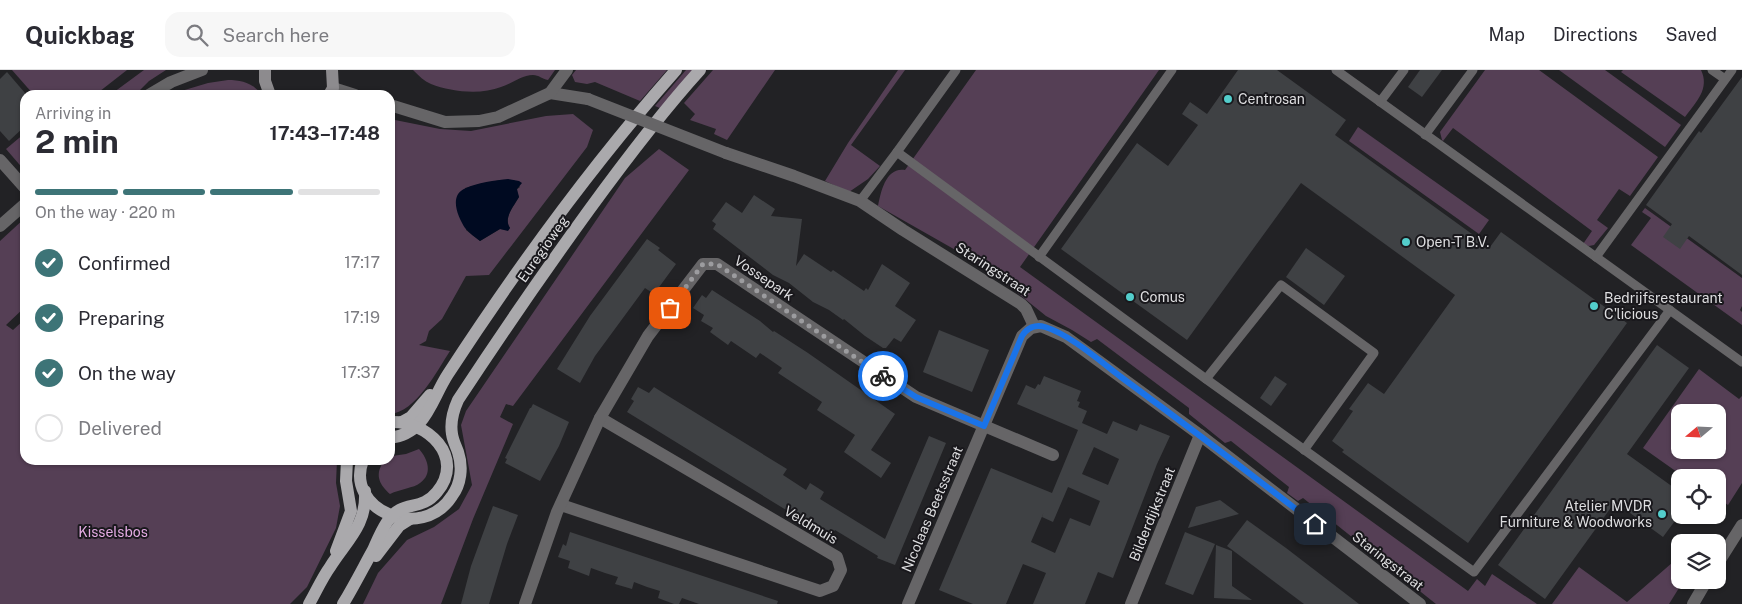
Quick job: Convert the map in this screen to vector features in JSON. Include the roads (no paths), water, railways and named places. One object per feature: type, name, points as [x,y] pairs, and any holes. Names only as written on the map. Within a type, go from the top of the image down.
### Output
[{"type":"main road","name":"Euregioweg","points":[[416,426],[422,421],[447,376],[527,257],[610,147],[676,70]]},
{"type":"main road","name":"Euregioweg","points":[[410,519],[427,517],[442,508],[457,487],[460,479],[460,461],[451,426],[453,411],[458,400],[500,336],[624,161],[683,88],[700,70]]},
{"type":"main road","name":"Euregioweg","points":[[396,422],[411,417],[447,376]]},
{"type":"main road","points":[[343,604],[387,522],[399,509],[405,506],[415,506],[432,498],[443,482],[446,473],[445,454],[430,434],[416,426],[396,422]]},
{"type":"main road","points":[[395,437],[406,435],[416,426]]},
{"type":"main road","points":[[330,567],[351,511],[346,481],[347,465]]},
{"type":"main road","points":[[362,465],[361,482],[364,491],[373,504],[392,516],[410,519]]},
{"type":"main road","points":[[309,604],[330,567],[358,527],[364,510],[364,491]]},
{"type":"main road","points":[[356,581],[400,526],[410,519]]},
{"type":"street","points":[[158,90],[177,79],[202,70]]},
{"type":"street","points":[[265,70],[265,81],[268,90]]},
{"type":"street","points":[[331,90],[332,70]]},
{"type":"street","points":[[395,107],[445,122],[479,121],[498,118],[550,93],[567,70]]},
{"type":"street","name":"Staringstraat","points":[[550,93],[588,99],[726,153],[860,201],[1021,304],[1026,308],[1034,326],[1044,327],[1066,337],[1200,435],[1420,604]]},
{"type":"street","points":[[0,160],[20,182]]},
{"type":"street","points":[[0,226],[20,208]]},
{"type":"street","name":"Vossepark","points":[[525,604],[561,505],[600,418],[648,336],[703,264],[717,264],[916,397],[984,426]]},
{"type":"street","name":"Nicolaas Beetsstraat","points":[[908,604],[1022,336],[1024,332],[1034,326]]},
{"type":"street","name":"Veldmuis","points":[[561,505],[820,592],[833,586],[840,570],[837,558],[600,418]]},
{"type":"street","points":[[984,426],[1053,455]]},
{"type":"street","name":"Bilderdijkstraat","points":[[1131,604],[1200,435]]},
{"type":"street","points":[[1726,550],[1742,525]]},
{"type":"street","points":[[1693,604],[1702,589]]},
{"type":"lane","points":[[860,201],[956,70]]},
{"type":"lane","points":[[1039,257],[1172,70]]},
{"type":"lane","points":[[1336,70],[1742,362]]},
{"type":"lane","points":[[1380,102],[1404,70]]},
{"type":"lane","points":[[1425,135],[1473,70]]},
{"type":"lane","points":[[1712,70],[1725,79]]},
{"type":"lane","points":[[1596,257],[1732,70]]},
{"type":"lane","points":[[897,152],[1206,379],[1474,572],[1670,310]]},
{"type":"lane","points":[[1206,379],[1281,285],[1374,353],[1304,450]]},
{"type":"water","points":[[508,179],[522,183],[517,189],[519,197],[508,216],[510,228],[508,231],[500,229],[480,241],[468,232],[462,223],[457,212],[457,196],[461,191],[470,186]]},
{"type":"place","name":"Centrosan","points":[[1228,99]]},
{"type":"place","name":"Open-T B.V.","points":[[1406,242]]},
{"type":"place","name":"Comus","points":[[1130,297]]},
{"type":"place","name":"Bedrijfsrestaurant C'licious","points":[[1594,306]]},
{"type":"place","name":"Atelier MVDR Furniture & Woodworks","points":[[1662,514]]},
{"type":"park label","name":"Kisselsbos","points":[[113,532]]}]
